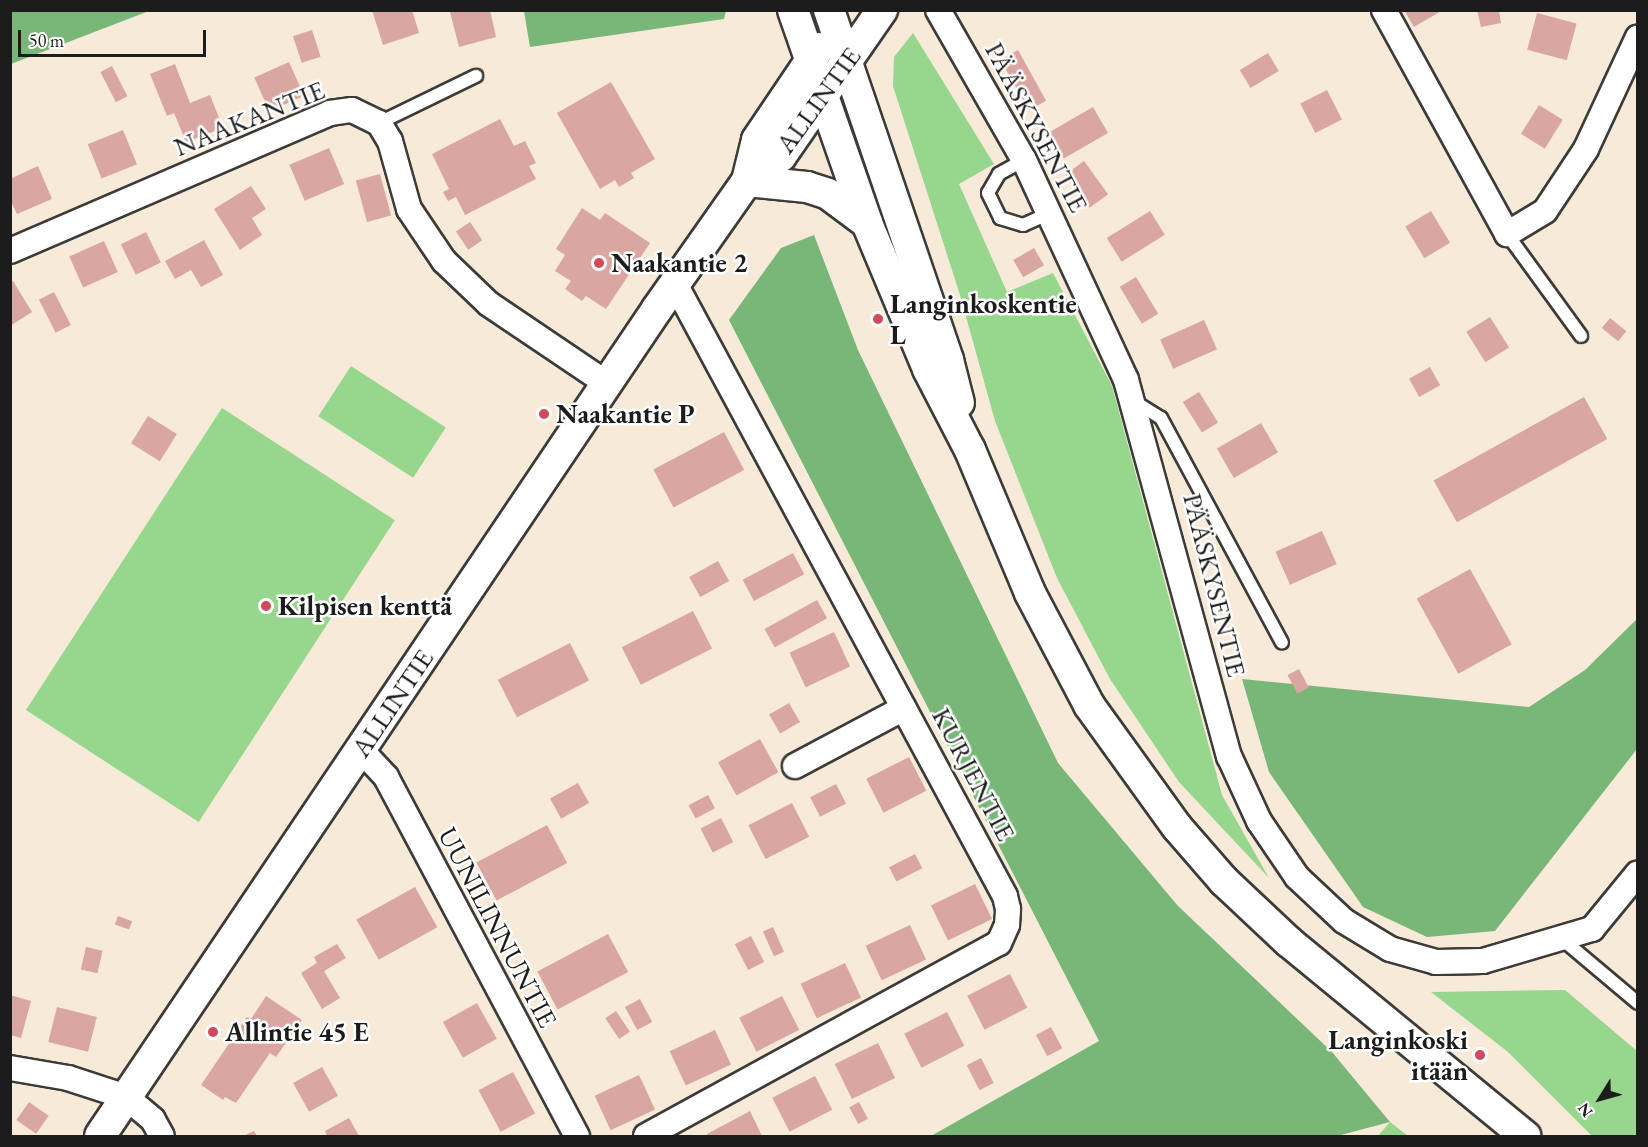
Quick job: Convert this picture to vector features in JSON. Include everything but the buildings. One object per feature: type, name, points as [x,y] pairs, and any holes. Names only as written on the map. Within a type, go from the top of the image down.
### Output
[{"type":"street","points":[[793,10],[867,223],[928,369],[970,450],[1030,593],[1089,705],[1177,827],[1224,881],[1289,942],[1526,1137]]},
{"type":"street","name":"ALLINTIE","points":[[100,1137],[606,383],[747,182],[781,156],[882,10]]},
{"type":"street","name":"PÄÄSKYSENTIE","points":[[938,10],[1024,160],[1091,298],[1132,400],[1229,756],[1259,821],[1298,877],[1344,921],[1390,949],[1436,962],[1483,961],[1592,929],[1638,873]]},
{"type":"street","points":[[1384,10],[1507,234],[1545,211],[1580,158],[1638,37]]},
{"type":"street","points":[[836,15],[846,62],[948,360],[970,450]]},
{"type":"street","name":"ALLINTIE","points":[[747,182],[757,140],[810,60],[836,15]]},
{"type":"street","name":"NAAKANTIE","points":[[10,251],[330,113],[352,110],[379,123]]},
{"type":"street","points":[[379,123],[390,141],[409,209],[423,236],[444,261],[489,304],[606,383]]},
{"type":"street","points":[[747,182],[807,187],[828,194],[867,223]]},
{"type":"street","name":"KURJENTIE","points":[[646,1137],[999,943],[1007,924],[1005,896],[675,284]]},
{"type":"street","points":[[795,766],[904,708]]},
{"type":"street","name":"UUNILINNUNTIE","points":[[361,750],[386,777],[577,1137]]},
{"type":"street","points":[[10,1068],[68,1078],[126,1097],[153,1120],[162,1137]]},
{"type":"lane","points":[[379,123],[476,76]]},
{"type":"lane","points":[[1024,160],[999,174],[988,193],[1000,218],[1023,225],[1050,213]]},
{"type":"lane","points":[[1507,234],[1581,336]]},
{"type":"lane","points":[[1132,400],[1161,418],[1282,643]]},
{"type":"lane","points":[[1562,939],[1638,1003]]},
{"type":"green space","points":[[11,10],[149,10],[149,11],[11,64]]},
{"type":"green space","points":[[524,10],[726,11],[724,19],[530,47]]},
{"type":"green space","points":[[913,33],[994,164],[959,184],[1007,292],[1053,273],[1112,386],[1222,795],[1269,878],[1179,782],[1110,679],[1057,578],[995,421],[960,295],[893,86],[894,57]]},
{"type":"green space","points":[[814,235],[858,350],[1058,763],[1178,906],[1332,1052],[1390,1122],[1337,1136],[931,1136],[1099,1041],[729,320],[781,248]]},
{"type":"green space","points":[[351,366],[446,428],[413,478],[318,416]]},
{"type":"green space","points":[[222,408],[395,520],[199,822],[26,710]]},
{"type":"green space","points":[[1637,619],[1637,749],[1495,931],[1427,937],[1363,907],[1269,772],[1242,679],[1529,707],[1585,670]]},
{"type":"green space","points":[[1565,990],[1637,1051],[1637,1136],[1592,1136],[1508,1052],[1431,992]]},
{"type":"green space","points":[[1390,1122],[1408,1136],[1378,1136]]},
{"type":"place","name":"Naakantie 2","points":[[599,263]]},
{"type":"place","name":"Langinkoskentie L","points":[[878,319]]},
{"type":"place","name":"Naakantie P","points":[[544,414]]},
{"type":"place","name":"Kilpisen kenttä","points":[[266,606]]},
{"type":"place","name":"Allintie 45 E","points":[[213,1032]]},
{"type":"place","name":"Langinkoski itään","points":[[1480,1055]]}]
